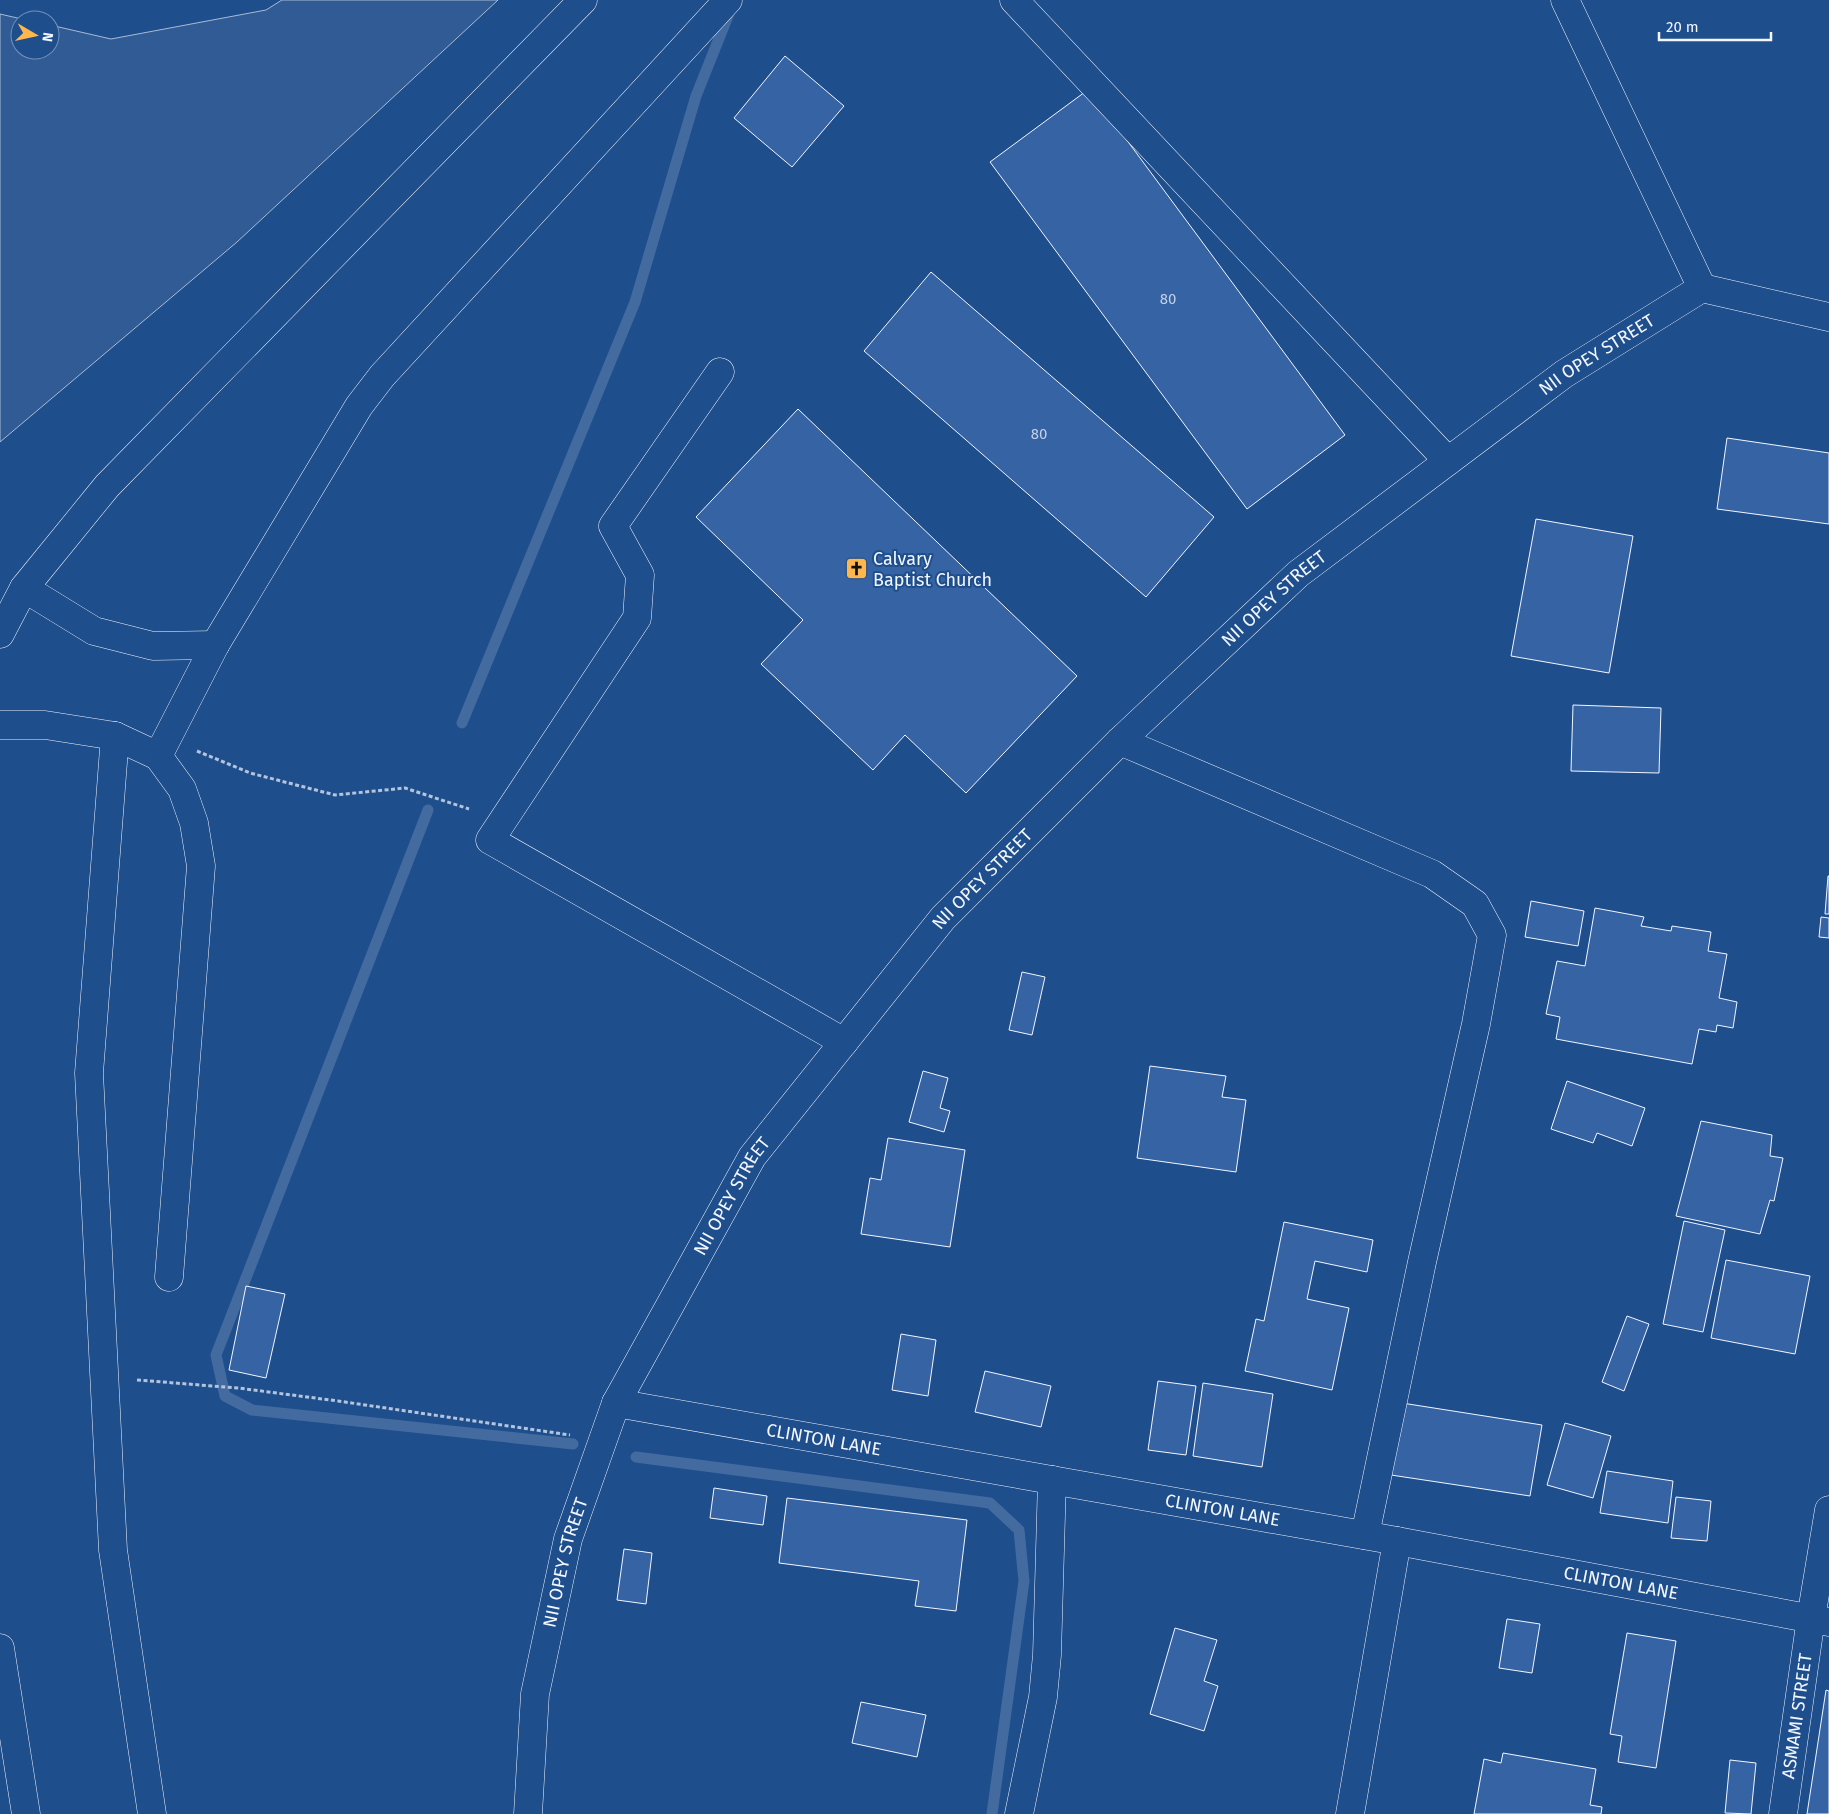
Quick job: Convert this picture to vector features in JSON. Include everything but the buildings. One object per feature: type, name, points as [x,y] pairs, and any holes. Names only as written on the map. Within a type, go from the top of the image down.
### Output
[{"type":"main road","points":[[0,632],[24,588],[107,486],[583,0]]},
{"type":"main road","points":[[163,747],[215,645],[359,406],[382,376],[728,0]]},
{"type":"main road","points":[[1014,0],[1448,461]]},
{"type":"main road","points":[[1565,0],[1702,288],[1829,317]]},
{"type":"main road","name":"NII OPEY STREET","points":[[528,1814],[535,1694],[568,1539],[616,1403],[752,1157],[943,918],[1120,740],[1298,574],[1564,374],[1702,288]]},
{"type":"main road","points":[[720,372],[613,526],[640,574],[637,618],[490,840],[844,1042]]},
{"type":"main road","points":[[24,588],[94,631],[153,646],[215,645]]},
{"type":"main road","points":[[0,725],[45,725],[115,736],[163,747]]},
{"type":"main road","points":[[115,736],[89,1073],[113,1550],[152,1814]]},
{"type":"main road","points":[[1120,740],[1432,874],[1475,904],[1492,935],[1476,1024],[1422,1262],[1365,1535]]},
{"type":"main road","points":[[163,747],[182,789],[194,823],[201,866],[168,1277]]},
{"type":"main road","name":"CLINTON LANE","points":[[616,1403],[1365,1535],[1820,1620]]},
{"type":"main road","points":[[1019,1814],[1043,1697],[1052,1480]]},
{"type":"main road","name":"ASMAMI STREET","points":[[1783,1814],[1820,1620],[1829,1510]]},
{"type":"main road","points":[[1350,1814],[1397,1541]]},
{"type":"main road","points":[[0,1648],[26,1814]]},
{"type":"path","points":[[163,747],[335,796],[405,788],[504,818]]},
{"type":"path","points":[[104,1378],[238,1388],[348,1402],[603,1440]]},
{"type":"shaded area","points":[[282,0],[498,0],[237,242],[0,442],[0,14],[10,16],[10,60],[60,60],[60,27],[111,39],[266,10]]},
{"type":"waterway","points":[[462,723],[635,302],[696,96],[730,11]]},
{"type":"waterway","points":[[428,810],[216,1355],[225,1396],[252,1410],[573,1444]]},
{"type":"waterway","points":[[636,1457],[990,1503],[1019,1530],[1024,1581],[992,1814]]},
{"type":"place","name":"Calvary Baptist Church","points":[[857,569]]}]
